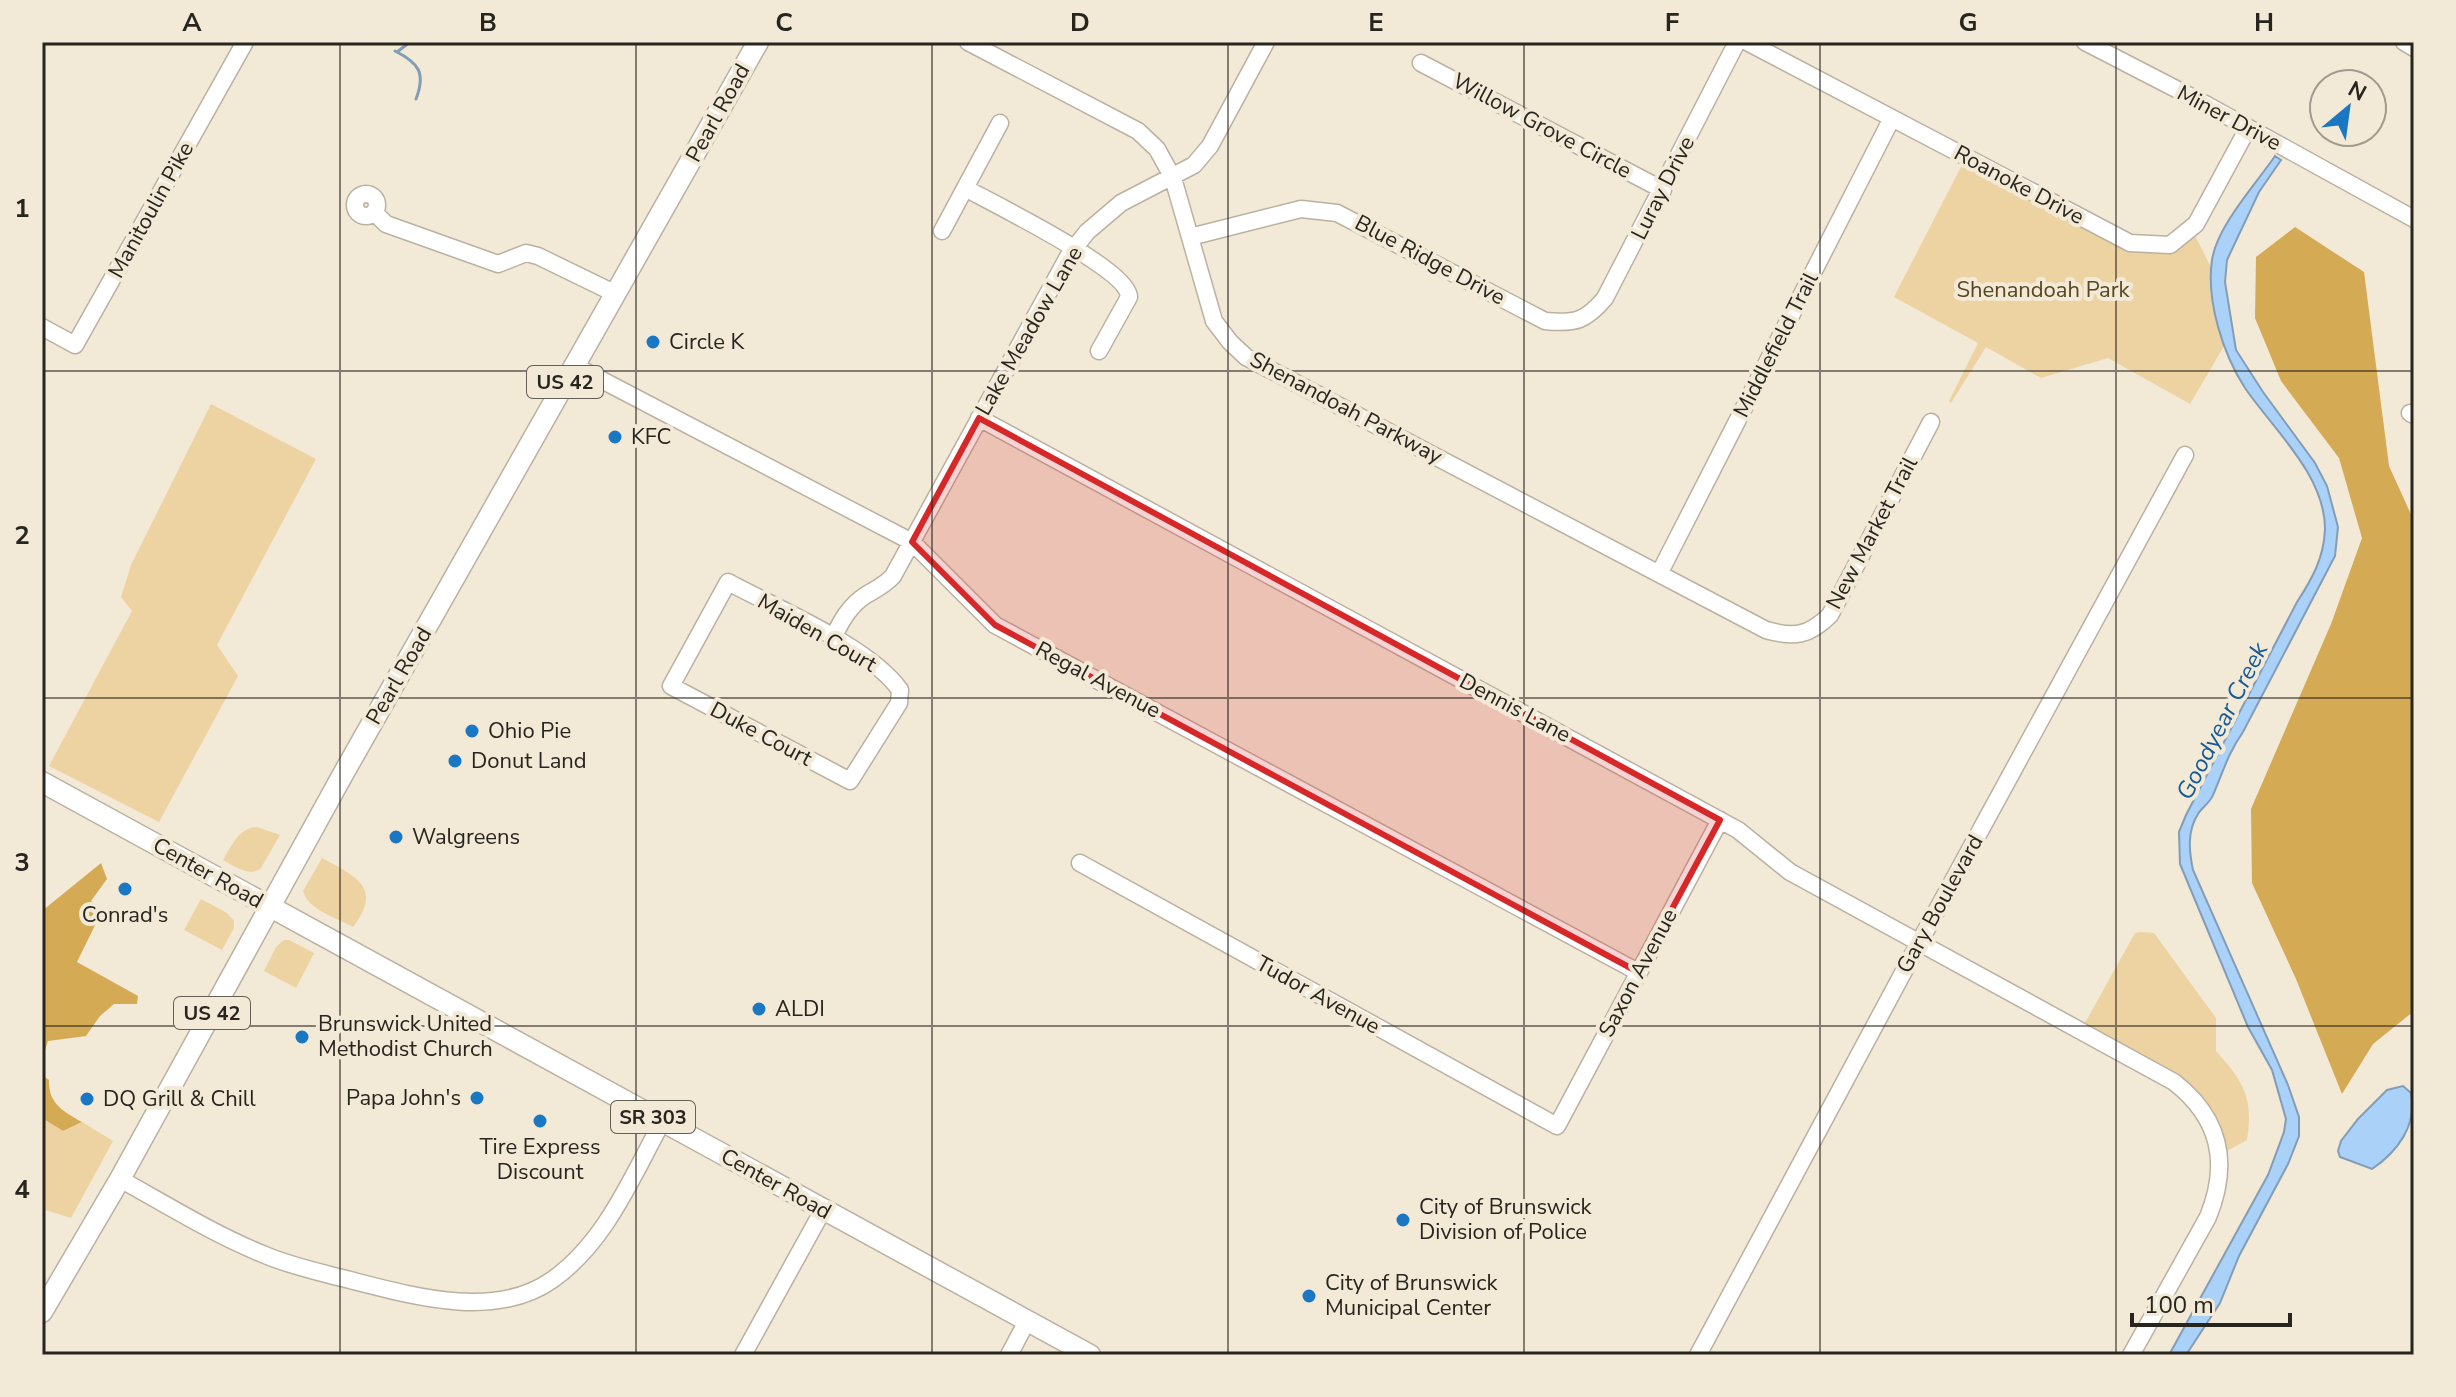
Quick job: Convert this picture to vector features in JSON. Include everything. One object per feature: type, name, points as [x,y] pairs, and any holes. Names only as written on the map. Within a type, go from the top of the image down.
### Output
[{"type":"main road","name":"Pearl Road","points":[[42,1312],[120,1179],[758,42]]},
{"type":"main road","name":"Center Road","points":[[42,782],[1090,1355]]},
{"type":"street","name":"Manitoulin Pike","points":[[42,327],[75,345],[245,42]]},
{"type":"street","name":"Shenandoah Parkway","points":[[968,42],[1138,131],[1157,149],[1173,178],[1214,321],[1246,357],[1766,630],[1786,636],[1802,634]]},
{"type":"street","name":"Lake Meadow Lane","points":[[833,638],[843,617],[854,604],[886,584],[893,576],[1074,247],[1121,203],[1194,165],[1210,146],[1266,42]]},
{"type":"street","name":"Luray Drive","points":[[1574,322],[1592,314],[1605,298],[1737,42]]},
{"type":"street","name":"Roanoke Drive","points":[[1747,42],[2130,243],[2170,245],[2196,224],[2248,128]]},
{"type":"street","name":"Miner Drive","points":[[2085,42],[2414,219]]},
{"type":"street","points":[[2404,42],[2414,48]]},
{"type":"street","name":"Willow Grove Circle","points":[[1421,63],[1663,190]]},
{"type":"street","name":"Middlefield Trail","points":[[1660,572],[1892,118]]},
{"type":"street","points":[[942,231],[1000,123]]},
{"type":"street","points":[[965,188],[1074,247],[1129,290],[1129,297],[1099,351]]},
{"type":"street","name":"Blue Ridge Drive","points":[[1190,237],[1301,209],[1337,213],[1545,321],[1574,322]]},
{"type":"street","points":[[374,212],[386,224],[498,264],[526,253],[538,256],[616,294]]},
{"type":"street","name":"Regal Avenue","points":[[575,366],[912,542],[995,625],[1638,972]]},
{"type":"street","name":"Dennis Lane","points":[[979,418],[1738,830],[1790,872],[2174,1082],[2187,1092],[2198,1104],[2215,1135],[2219,1181],[2208,1217],[2131,1355]]},
{"type":"street","name":"New Market Trail","points":[[1802,634],[1818,627],[1830,615],[1931,422]]},
{"type":"street","name":"Gary Boulevard","points":[[1698,1355],[2185,455]]},
{"type":"street","name":"Maiden Court","points":[[671,686],[728,582],[862,654],[892,679],[900,690],[899,703],[850,781]]},
{"type":"street","name":"Duke Court","points":[[671,686],[850,781]]},
{"type":"street","name":"Saxon Avenue","points":[[1557,1126],[1720,820]]},
{"type":"street","name":"Tudor Avenue","points":[[1080,863],[1557,1126]]},
{"type":"street","points":[[120,1179],[245,1246],[286,1263],[420,1296],[459,1301],[498,1299],[519,1296],[550,1281],[590,1244],[622,1196],[662,1122]]},
{"type":"street","points":[[743,1355],[823,1210]]},
{"type":"street","points":[[1009,1355],[1027,1321]]},
{"type":"highlighted area","points":[[979,418],[1720,820],[1638,972],[995,625],[912,542]]},
{"type":"green space","name":"Shenandoah Park","points":[[1964,161],[2134,250],[2166,250],[2194,234],[2216,277],[2230,336],[2190,404],[2108,358],[2041,378],[1986,347],[1951,403],[1949,401],[1978,343],[1894,297]]},
{"type":"green space","points":[[211,404],[316,459],[217,645],[238,676],[159,822],[49,766],[132,611],[121,597],[131,565]]},
{"type":"green space","points":[[257,827],[280,835],[261,868],[247,871],[223,860],[241,834]]},
{"type":"green space","points":[[322,858],[354,877],[365,892],[362,913],[353,927],[331,917],[306,898],[303,891]]},
{"type":"green space","points":[[201,899],[227,913],[234,921],[234,928],[222,950],[184,930]]},
{"type":"green space","points":[[2135,933],[2154,933],[2216,1018],[2216,1051],[2240,1081],[2249,1113],[2247,1140],[2227,1151],[2218,1121],[2195,1091],[2159,1065],[2085,1023]]},
{"type":"green space","points":[[284,940],[314,953],[296,988],[264,971],[276,947]]},
{"type":"green space","points":[[42,1118],[63,1131],[82,1122],[113,1141],[71,1218],[42,1209]]},
{"type":"shaded area","points":[[2295,227],[2364,272],[2389,466],[2414,521],[2414,1011],[2373,1044],[2342,1094],[2296,979],[2252,883],[2251,809],[2331,624],[2362,538],[2339,458],[2281,381],[2255,318],[2256,257]]},
{"type":"shaded area","points":[[101,863],[107,879],[91,901],[102,911],[77,962],[138,996],[137,1004],[114,1004],[100,1016],[86,1036],[48,1041],[44,1053],[42,911]]},
{"type":"shaded area","points":[[42,1075],[49,1080],[51,1095],[58,1106],[82,1122],[63,1131],[42,1118]]},
{"type":"water","points":[[2275,156],[2281,160],[2259,192],[2227,260],[2225,282],[2236,350],[2315,463],[2327,486],[2338,527],[2335,556],[2233,748],[2212,798],[2194,821],[2190,848],[2193,870],[2288,1085],[2299,1117],[2299,1136],[2288,1164],[2239,1256],[2220,1303],[2186,1355],[2169,1355],[2268,1175],[2286,1119],[2272,1070],[2248,1027],[2180,864],[2179,832],[2312,576],[2324,540],[2323,509],[2307,471],[2245,388],[2223,343],[2214,310],[2211,276],[2215,247],[2238,206]]},
{"type":"water","points":[[2403,1086],[2411,1093],[2411,1116],[2404,1137],[2390,1154],[2372,1169],[2340,1157],[2341,1141],[2358,1119],[2387,1090]]},
{"type":"waterway","points":[[397,52],[410,42]]},
{"type":"waterway","points":[[395,51],[410,60],[418,70],[420,82],[416,99]]},
{"type":"place","name":"Circle K","points":[[653,342]]},
{"type":"place","name":"KFC","points":[[615,437]]},
{"type":"place","name":"Ohio Pie","points":[[472,731]]},
{"type":"place","name":"Donut Land","points":[[455,761]]},
{"type":"place","name":"Walgreens","points":[[396,837]]},
{"type":"place","name":"Conrad's","points":[[125,889]]},
{"type":"place","name":"ALDI","points":[[759,1009]]},
{"type":"place","name":"Brunswick United Methodist Church","points":[[302,1037]]},
{"type":"place","name":"Papa John's","points":[[477,1098]]},
{"type":"place","name":"DQ Grill & Chill","points":[[87,1099]]},
{"type":"place","name":"Tire Express Discount","points":[[540,1121]]},
{"type":"place","name":"City of Brunswick Division of Police","points":[[1403,1220]]},
{"type":"place","name":"City of Brunswick Municipal Center","points":[[1309,1296]]},
{"type":"water label","name":"Goodyear Creek","points":[[2222,721]]}]
